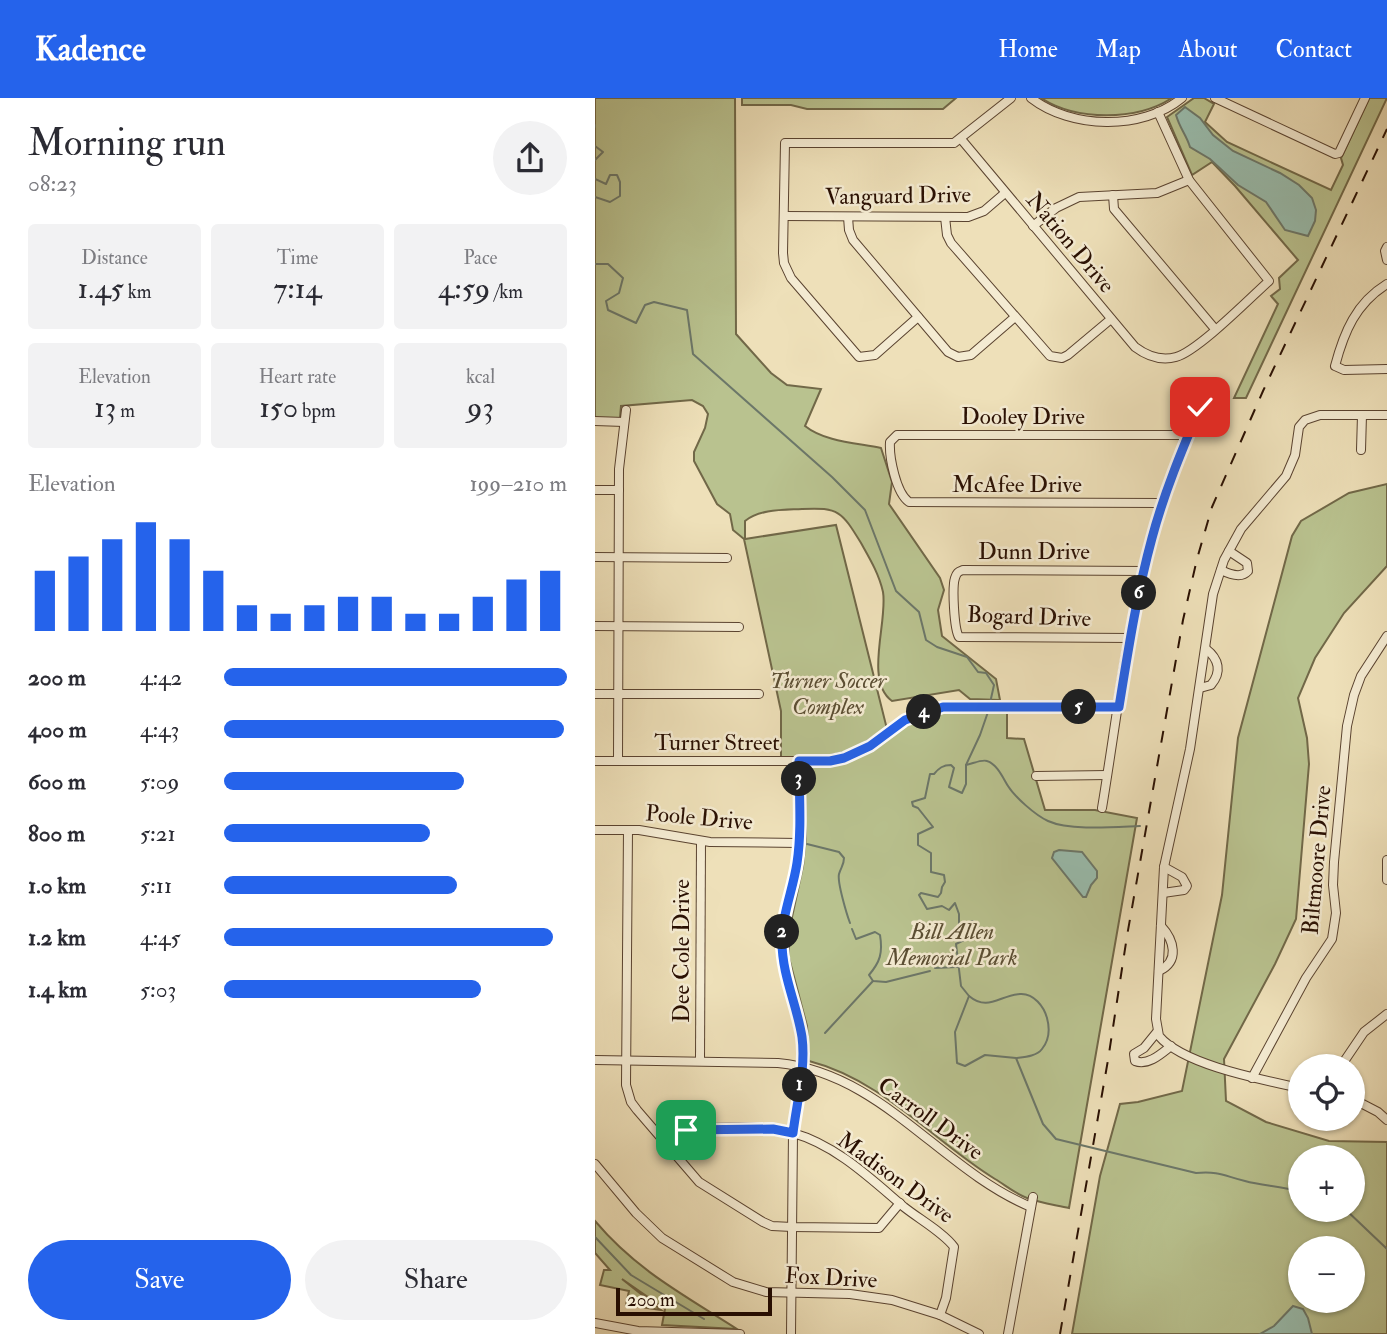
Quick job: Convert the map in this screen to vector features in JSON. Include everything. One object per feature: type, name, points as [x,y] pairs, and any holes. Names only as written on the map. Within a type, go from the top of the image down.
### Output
[{"type":"street","points":[[919,317],[875,355],[859,357],[787,271],[783,253],[785,143],[946,144],[961,139],[1011,98]]},
{"type":"street","points":[[1031,98],[1063,116],[1089,120],[1133,119],[1158,112],[1182,98]]},
{"type":"street","points":[[1215,98],[1335,154],[1339,153],[1365,98]]},
{"type":"street","points":[[1113,195],[1114,209],[1215,329],[1269,281],[1189,180],[1158,112]]},
{"type":"street","name":"Nation Drive","points":[[961,139],[1111,319],[1143,353],[1160,359],[1182,355],[1215,329]]},
{"type":"street","points":[[1033,226],[1056,208],[1079,197],[1157,193],[1189,180]]},
{"type":"street","name":"Vanguard Drive","points":[[784,216],[968,217],[977,215],[1005,193]]},
{"type":"street","points":[[848,217],[853,240],[948,352],[958,357],[971,355],[1014,317]]},
{"type":"street","points":[[945,217],[951,243],[1045,352],[1055,358],[1062,358],[1111,319]]},
{"type":"street","points":[[1387,284],[1374,292],[1358,309],[1342,339],[1335,366],[1344,370],[1387,369]]},
{"type":"street","points":[[1102,808],[1144,571],[1162,503],[1203,400]]},
{"type":"street","points":[[618,761],[619,490],[626,410]]},
{"type":"street","points":[[1171,1046],[1159,1056],[1141,1063],[1135,1061],[1134,1054],[1144,1048],[1157,1032],[1164,867],[1190,749],[1213,594],[1221,570],[1241,529],[1286,476],[1294,455],[1299,427],[1305,420],[1320,415],[1387,415]]},
{"type":"street","points":[[1361,415],[1361,450]]},
{"type":"street","points":[[595,421],[624,422]]},
{"type":"street","name":"Dooley Drive","points":[[893,470],[889,450],[890,442],[897,435],[1188,435]]},
{"type":"street","name":"McAfee Drive","points":[[893,470],[904,499],[915,503],[1162,503]]},
{"type":"street","points":[[595,490],[619,490]]},
{"type":"street","points":[[1221,570],[1242,575],[1248,569],[1243,559],[1229,551]]},
{"type":"street","points":[[595,557],[727,558]]},
{"type":"street","name":"Dunn Drive","points":[[955,605],[954,580],[963,570],[1144,571]]},
{"type":"street","name":"Bogard Drive","points":[[955,605],[955,633],[963,638],[1130,638]]},
{"type":"street","points":[[595,625],[739,627]]},
{"type":"street","name":"Biltmoore Drive","points":[[1252,1077],[1306,978],[1332,939],[1336,913],[1334,862],[1347,726],[1361,676],[1387,636]]},
{"type":"street","points":[[1200,688],[1211,685],[1218,673],[1215,659],[1206,649]]},
{"type":"street","points":[[595,694],[759,694]]},
{"type":"street","name":"Turner Street","points":[[595,761],[830,761],[844,758],[870,746],[895,726],[915,715],[943,707],[1119,707]]},
{"type":"street","points":[[791,1334],[793,1133],[802,1065],[800,1027],[782,957],[782,941],[783,923],[797,867],[799,761]]},
{"type":"street","points":[[1036,776],[1107,775]]},
{"type":"street","name":"Poole Drive","points":[[595,830],[628,830],[701,841],[799,843]]},
{"type":"street","points":[[628,830],[626,1085],[631,1102],[699,1182],[772,1226],[879,1228],[900,1203]]},
{"type":"street","name":"Dee Cole Drive","points":[[699,1060],[701,841]]},
{"type":"street","points":[[1387,860],[1387,880]]},
{"type":"street","points":[[1163,893],[1184,890],[1187,886],[1182,877],[1164,867]]},
{"type":"street","points":[[1159,971],[1168,965],[1173,951],[1172,940],[1161,926]]},
{"type":"street","points":[[1349,1054],[1364,1031],[1387,1014]]},
{"type":"street","points":[[1157,1032],[1171,1046],[1202,1060],[1252,1077],[1288,1085]]},
{"type":"street","name":"Carroll Drive","points":[[595,1060],[699,1060],[802,1065],[821,1071],[873,1097],[994,1187],[1032,1202],[1008,1334]]},
{"type":"street","points":[[1365,1105],[1387,1121]]},
{"type":"street","name":"Madison Drive","points":[[662,1140],[676,1132],[698,1129],[773,1129],[793,1133],[852,1164],[924,1223],[949,1239],[954,1247],[946,1298],[940,1315]]},
{"type":"street","name":"Fox Drive","points":[[595,1164],[648,1226],[676,1248],[733,1282],[766,1292],[871,1296],[909,1304],[940,1315],[979,1334]]},
{"type":"street","points":[[595,1323],[638,1331],[740,1334]]},
{"type":"green space","name":"Turner Soccer Complex","points":[[595,98],[735,98],[736,334],[771,373],[787,385],[821,389],[805,426],[832,439],[881,448],[892,482],[889,504],[940,578],[944,590],[938,610],[942,636],[996,679],[1000,700],[970,699],[959,690],[892,701],[879,680],[883,592],[874,567],[855,533],[844,518],[824,509],[765,512],[745,521],[745,539],[836,525],[887,729],[849,751],[825,756],[781,757],[781,711],[744,539],[733,530],[730,514],[717,504],[694,461],[694,452],[708,414],[703,406],[692,400],[621,406],[620,418],[595,419]]},
{"type":"green space","points":[[742,98],[956,98],[943,109],[807,109],[791,105],[742,105]]},
{"type":"green space","points":[[1041,98],[1172,98],[1142,111],[1107,115],[1071,111]]},
{"type":"green space","points":[[1194,98],[1204,98],[1214,104],[1205,122],[1227,142],[1331,190],[1343,165],[1341,158],[1369,98],[1387,98],[1246,398],[1234,398],[1278,304],[1271,296],[1280,289],[1279,278],[1298,260],[1212,162],[1192,175],[1167,117]]},
{"type":"green space","points":[[1387,484],[1387,566],[1344,613],[1315,658],[1298,698],[1307,738],[1309,764],[1296,919],[1224,1059],[1226,1101],[1266,1122],[1288,1129],[1288,1131],[1329,1141],[1387,1142],[1387,1334],[1072,1334],[1100,1176],[1120,1104],[1182,1091],[1222,895],[1238,738],[1292,536],[1301,521],[1349,493]]},
{"type":"green space","name":"Bill Allen Memorial Park","points":[[953,710],[1007,711],[1007,738],[1024,739],[1045,810],[1095,810],[1137,818],[1069,1208],[1019,1194],[972,1164],[907,1113],[861,1082],[809,1061],[807,1026],[789,958],[789,931],[806,838],[805,768],[834,764],[864,754],[898,730],[925,716]]},
{"type":"green space","points":[[595,1221],[644,1268],[737,1329],[662,1325],[665,1309],[622,1279],[661,1310],[626,1305],[629,1291],[600,1285],[604,1270],[610,1270],[595,1253]]},
{"type":"shaded area","points":[[1185,107],[1233,151],[1280,173],[1299,185],[1312,198],[1316,210],[1315,221],[1308,236],[1285,230],[1266,202],[1238,185],[1210,159],[1190,147],[1176,115]]},
{"type":"shaded area","points":[[1054,852],[1082,852],[1097,871],[1097,878],[1086,897],[1083,897],[1052,858]]},
{"type":"shaded area","points":[[1288,1311],[1305,1313],[1312,1334],[1260,1334],[1274,1326]]},
{"type":"waterway","points":[[595,146],[603,152],[595,160]]},
{"type":"waterway","points":[[595,179],[606,184],[610,175],[617,175],[620,182],[620,196],[610,202],[595,197]]},
{"type":"waterway","points":[[595,264],[608,264],[623,278],[619,293],[606,301],[608,310],[636,323],[645,305],[654,302],[687,310],[693,354],[832,477],[865,510],[896,591],[919,612],[926,640],[937,647],[967,657],[978,672],[986,673],[994,685],[990,703]]},
{"type":"waterway","points":[[989,709],[966,765],[966,784],[962,793],[949,787],[954,768],[951,765],[930,774],[925,798],[912,802],[933,827],[918,834],[918,845],[931,853],[931,872],[944,875],[945,882],[938,897],[921,893],[919,895],[927,909],[942,906],[949,910],[955,903],[959,926],[964,927],[972,921],[977,923],[980,932],[956,944],[961,986],[969,996],[955,1032],[957,1063],[965,1066],[985,1055],[1016,1058],[1043,1124],[1056,1139],[1196,1173],[1217,1173],[1252,1183],[1288,1189]]},
{"type":"waterway","points":[[966,765],[982,761],[991,763],[1020,800],[1048,821],[1080,827],[1140,826]]},
{"type":"waterway","points":[[807,844],[839,852],[844,858],[839,878],[850,923]]},
{"type":"waterway","points":[[852,929],[856,939],[875,932],[880,935],[880,957],[869,975],[873,981],[886,982],[930,971]]},
{"type":"waterway","points":[[935,968],[957,967]]},
{"type":"waterway","points":[[825,1033],[873,981]]},
{"type":"waterway","points":[[969,996],[976,1001],[988,1003],[1025,994],[1041,1005],[1048,1022],[1047,1041],[1037,1053],[1017,1058]]},
{"type":"waterway","points":[[1359,1222],[1387,1249]]},
{"type":"waterway","points":[[595,1237],[631,1275],[704,1319]]},
{"type":"railway","points":[[1060,1334],[1127,936],[1183,620],[1197,559],[1212,507],[1263,391],[1387,129]]},
{"type":"route","points":[[686,1130],[773,1129],[793,1133],[802,1071],[802,1041],[782,957],[782,941],[786,904],[797,867],[799,761],[844,758],[870,746],[905,720],[943,707],[1119,707],[1130,638],[1152,537],[1174,469],[1200,407]]}]
